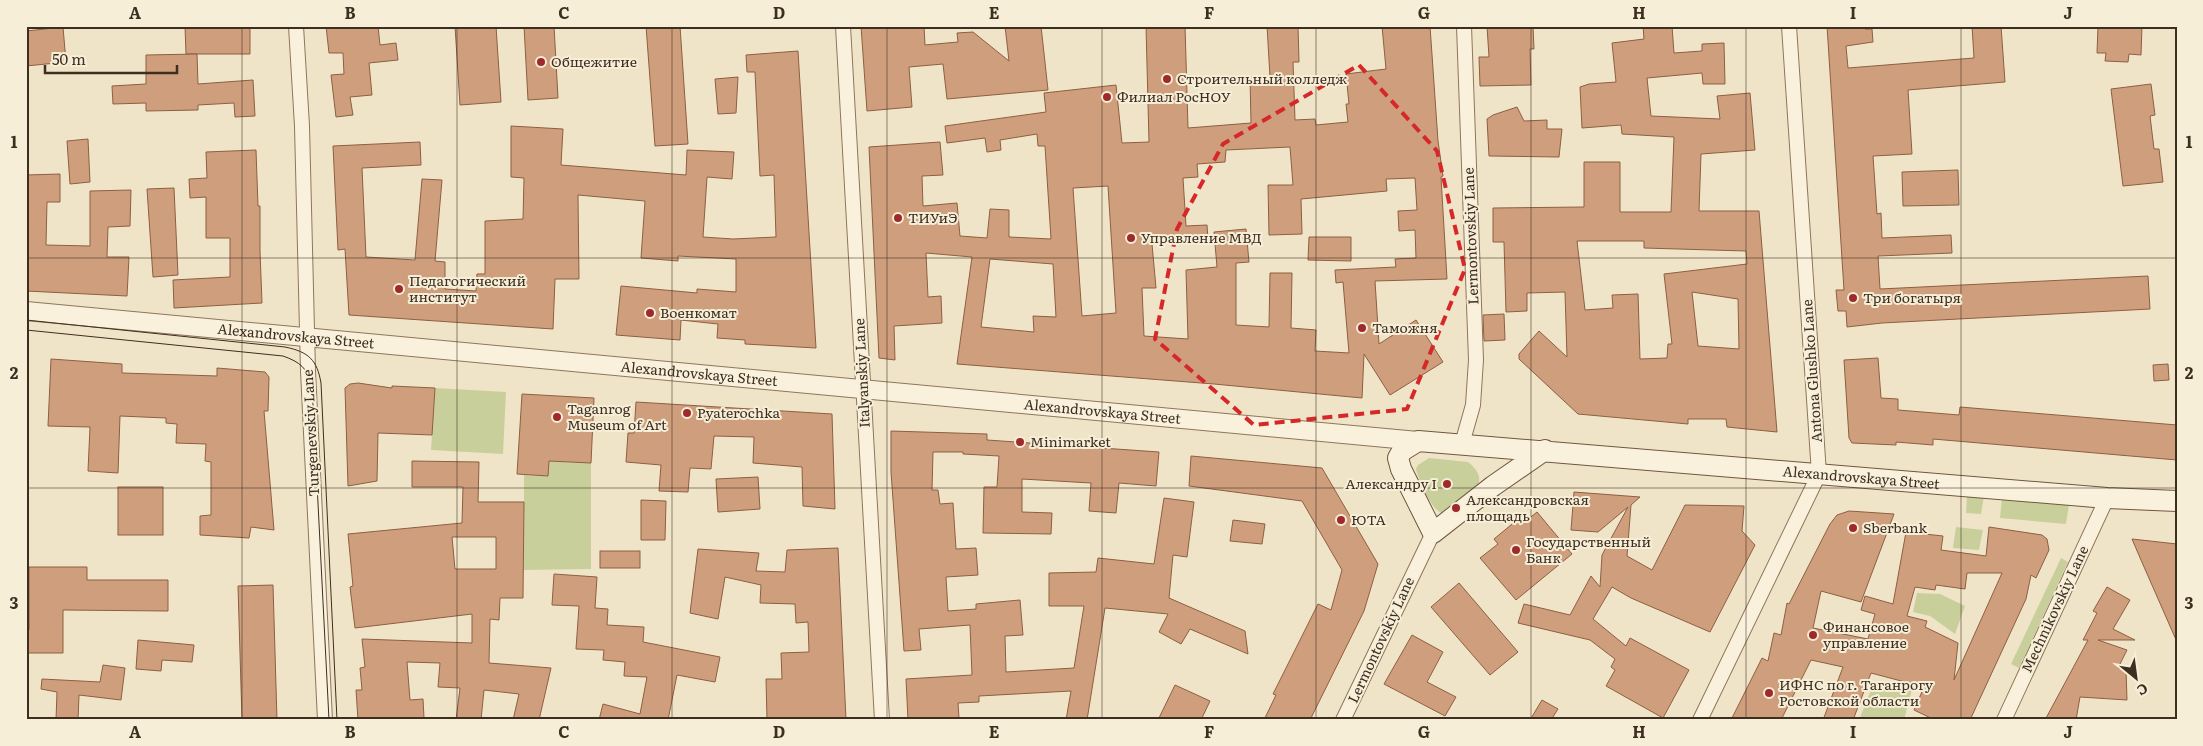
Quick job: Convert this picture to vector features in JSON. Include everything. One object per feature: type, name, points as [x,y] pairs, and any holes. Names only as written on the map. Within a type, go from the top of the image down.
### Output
[{"type":"main road","name":"Alexandrovskaya Street","points":[[1418,441],[1545,450],[2107,498],[2177,502]]},
{"type":"main road","points":[[1418,441],[1402,451],[1398,458],[1401,469],[1433,533],[1493,486],[1545,450]]},
{"type":"main road","points":[[1471,445],[1496,462],[1499,475],[1493,486]]},
{"type":"street","name":"Turgenevskiy Lane","points":[[296,26],[302,126],[306,338],[325,720]]},
{"type":"street","name":"Italyanskiy Lane","points":[[843,26],[882,720]]},
{"type":"street","name":"Lermontovskiy Lane","points":[[1464,26],[1476,360],[1471,445]]},
{"type":"street","name":"Antona Glushko Lane","points":[[1700,720],[1819,474],[1788,26]]},
{"type":"street","name":"Alexandrovskaya Street","points":[[26,311],[1418,441]]},
{"type":"street","points":[[1373,437],[1401,469]]},
{"type":"street","name":"Mechnikovskiy Lane","points":[[2004,720],[2107,498]]},
{"type":"street","name":"Lermontovskiy Lane","points":[[1343,720],[1433,533]]},
{"type":"highlighted area","points":[[1359,65],[1437,151],[1465,269],[1407,409],[1254,425],[1155,339],[1177,229],[1223,144]]},
{"type":"green space","points":[[435,388],[506,392],[503,454],[431,450]]},
{"type":"green space","points":[[549,448],[564,462],[591,463],[591,569],[524,570],[524,475],[548,476]]},
{"type":"green space","points":[[1429,458],[1468,462],[1476,470],[1479,478],[1478,485],[1474,491],[1444,514],[1439,512],[1431,502],[1416,469],[1418,465]]},
{"type":"green space","points":[[1967,495],[1984,496],[1981,514],[1966,513]]},
{"type":"green space","points":[[2002,498],[2069,504],[2066,524],[2000,518]]},
{"type":"green space","points":[[1956,527],[1983,530],[1979,550],[1953,548]]},
{"type":"green space","points":[[2061,558],[2068,562],[2019,668],[2011,664]]},
{"type":"green space","points":[[1917,593],[1940,594],[1965,606],[1955,634],[1930,616],[1913,612]]},
{"type":"green space","points":[[1873,685],[1913,685],[1904,720],[1859,720]]},
{"type":"building","points":[[185,26],[250,26],[250,54],[186,54]]},
{"type":"building","points":[[326,26],[378,26],[380,45],[396,43],[398,60],[369,63],[372,95],[350,97],[353,115],[336,117],[331,75],[344,74],[343,53],[329,53]]},
{"type":"building","points":[[455,26],[496,26],[501,102],[460,105]]},
{"type":"building","name":"Общежитие","points":[[524,26],[554,26],[558,98],[528,100]]},
{"type":"building","points":[[646,26],[680,26],[688,144],[655,146]]},
{"type":"building","points":[[861,26],[924,26],[925,45],[958,42],[957,33],[973,32],[1009,61],[1005,26],[1041,26],[1048,90],[947,99],[943,64],[909,67],[912,107],[867,111]]},
{"type":"building","points":[[1146,26],[1185,26],[1188,128],[1251,123],[1250,77],[1270,77],[1267,26],[1298,26],[1299,62],[1293,62],[1295,120],[1315,119],[1316,125],[1348,122],[1346,104],[1349,104],[1346,74],[1386,69],[1382,26],[1430,26],[1438,141],[1443,176],[1441,177],[1447,279],[1375,281],[1379,344],[1416,320],[1443,362],[1390,395],[1364,354],[1362,398],[1214,384],[957,364],[972,257],[926,253],[928,297],[941,296],[942,323],[894,326],[895,360],[879,358],[869,147],[940,142],[943,175],[922,176],[923,206],[957,203],[960,236],[987,238],[990,209],[1009,210],[1009,237],[1051,239],[1045,146],[1038,146],[1037,134],[1000,140],[1001,150],[987,152],[985,138],[947,143],[945,126],[1046,112],[1044,93],[1116,85],[1122,143],[1149,142]],"holes":[[[1290,147],[1293,185],[1268,185],[1269,235],[1302,234],[1301,199],[1387,191],[1386,179],[1415,178],[1417,210],[1398,211],[1399,231],[1415,230],[1416,258],[1395,259],[1396,267],[1335,270],[1336,283],[1343,282],[1349,353],[1315,351],[1316,330],[1291,328],[1292,273],[1270,273],[1269,327],[1236,325],[1236,263],[1249,262],[1246,229],[1214,232],[1217,267],[1186,270],[1188,339],[1144,336],[1142,288],[1156,288],[1152,244],[1208,239],[1207,225],[1186,226],[1183,178],[1198,177],[1197,164],[1225,162],[1226,150]],[[1108,186],[1116,313],[1082,316],[1073,188]],[[990,259],[1053,264],[1056,317],[1033,316],[1034,332],[981,327]]]},
{"type":"building","points":[[1487,26],[1533,26],[1534,49],[1530,49],[1531,85],[1480,86],[1479,57],[1489,57]]},
{"type":"building","points":[[1643,26],[1672,26],[1674,53],[1702,51],[1702,44],[1724,43],[1725,84],[1703,84],[1702,73],[1647,78],[1651,116],[1720,119],[1717,96],[1750,93],[1755,150],[1701,154],[1699,211],[1759,211],[1777,432],[1727,427],[1726,419],[1688,419],[1688,424],[1578,414],[1519,359],[1519,354],[1539,331],[1567,357],[1565,292],[1527,293],[1527,311],[1506,312],[1504,242],[1493,242],[1493,208],[1584,207],[1584,162],[1620,162],[1620,212],[1671,212],[1674,137],[1622,134],[1621,125],[1582,128],[1580,87],[1589,84],[1616,82],[1612,43],[1644,39]],"holes":[[[1577,241],[1644,241],[1644,248],[1746,251],[1747,264],[1664,274],[1672,344],[1668,344],[1667,358],[1640,359],[1638,294],[1612,295],[1613,308],[1585,310]],[[1692,292],[1738,299],[1739,349],[1698,346]]]},
{"type":"building","points":[[1827,26],[1865,26],[1865,29],[1872,29],[1873,42],[1846,46],[1848,68],[1974,58],[1972,26],[2001,26],[2005,82],[1908,90],[1912,154],[1873,156],[1877,214],[1881,213],[1882,238],[1951,235],[1952,253],[1878,256],[1880,289],[2148,276],[2150,309],[1882,323],[1847,327],[1846,311],[1838,311],[1836,290],[1844,290]]},
{"type":"building","points":[[2098,26],[2142,26],[2141,55],[2129,54],[2128,62],[2105,61],[2106,53],[2097,53]]},
{"type":"building","points":[[63,27],[66,62],[26,66],[26,31]]},
{"type":"building","points":[[798,51],[816,348],[745,344],[745,340],[717,338],[718,324],[681,320],[680,340],[616,335],[621,286],[697,293],[697,289],[736,292],[736,259],[678,256],[678,261],[641,258],[645,201],[578,195],[579,279],[555,279],[553,329],[349,315],[345,249],[338,250],[333,146],[420,142],[421,165],[362,168],[366,257],[415,260],[422,179],[442,180],[435,261],[445,262],[445,289],[476,291],[477,274],[485,274],[485,221],[523,219],[524,178],[511,177],[511,126],[563,129],[561,165],[686,175],[687,150],[734,152],[732,179],[707,177],[703,237],[733,239],[776,237],[774,175],[760,176],[755,72],[747,72],[746,55]]},
{"type":"building","points":[[197,54],[198,84],[253,80],[255,116],[235,117],[234,103],[198,105],[198,110],[146,111],[146,103],[113,104],[112,86],[146,84],[146,55]]},
{"type":"building","points":[[738,77],[736,113],[718,114],[715,79]]},
{"type":"building","points":[[2151,84],[2155,115],[2150,116],[2154,149],[2159,149],[2163,182],[2123,186],[2111,89]]},
{"type":"building","points":[[1517,107],[1524,121],[1547,120],[1547,129],[1562,129],[1559,157],[1489,156],[1487,119]]},
{"type":"building","points":[[88,139],[90,182],[70,184],[67,141]]},
{"type":"building","points":[[256,150],[258,206],[260,206],[262,303],[174,308],[173,280],[230,277],[230,238],[206,238],[206,197],[190,198],[189,179],[207,178],[206,152]]},
{"type":"building","points":[[1958,170],[1959,205],[1903,206],[1902,172]]},
{"type":"building","points":[[60,174],[60,202],[47,202],[46,245],[90,246],[90,191],[131,190],[130,226],[108,227],[107,257],[129,257],[127,296],[26,291],[26,175]]},
{"type":"building","points":[[174,188],[178,275],[153,277],[147,189]]},
{"type":"building","points":[[1309,237],[1351,237],[1351,261],[1308,260]]},
{"type":"building","points":[[1504,314],[1505,340],[1484,341],[1483,315]]},
{"type":"building","points":[[1878,358],[1881,398],[1898,399],[1898,410],[1959,415],[1960,407],[2177,425],[2177,460],[1933,439],[1933,445],[1896,442],[1896,445],[1852,443],[1849,438],[1844,360]]},
{"type":"building","points":[[51,359],[122,364],[122,373],[217,376],[217,368],[265,372],[269,377],[268,411],[264,411],[274,530],[251,527],[249,538],[200,535],[200,516],[211,515],[211,462],[205,461],[206,444],[176,443],[177,424],[166,423],[166,418],[120,416],[118,473],[88,471],[90,427],[48,426]]},
{"type":"building","points":[[2168,364],[2169,380],[2154,381],[2153,365]]},
{"type":"building","points":[[358,383],[392,388],[392,386],[435,388],[432,435],[378,433],[377,481],[348,486],[345,388],[350,384]]},
{"type":"building","name":"Taganrog Museum of Art","points":[[522,394],[594,398],[591,463],[549,461],[548,476],[517,474]]},
{"type":"building","points":[[636,402],[832,414],[835,509],[803,506],[802,467],[753,463],[754,437],[714,436],[711,469],[690,468],[688,492],[659,491],[661,465],[626,462],[628,433],[634,433]]},
{"type":"building","points":[[891,431],[987,434],[987,440],[1159,452],[1156,486],[1119,483],[1116,513],[1089,511],[1091,483],[1022,479],[1022,512],[1052,513],[1051,534],[983,533],[984,487],[997,487],[999,456],[963,454],[963,452],[933,452],[932,490],[938,490],[940,504],[953,503],[956,549],[976,548],[978,575],[946,577],[948,611],[976,609],[976,604],[1020,600],[1023,635],[1005,636],[1006,672],[1074,668],[1084,606],[1049,606],[1049,573],[1096,572],[1098,558],[1154,564],[1164,498],[1194,502],[1187,557],[1173,555],[1169,598],[1245,631],[1248,654],[1190,629],[1181,644],[1159,632],[1168,614],[1105,608],[1087,720],[1066,720],[1071,691],[979,696],[979,702],[958,703],[959,718],[908,720],[906,679],[972,675],[970,625],[919,629],[921,650],[904,651],[891,472]]},
{"type":"building","points":[[1191,456],[1322,468],[1378,564],[1364,611],[1310,720],[1264,720],[1276,695],[1273,694],[1318,604],[1331,610],[1342,570],[1302,501],[1189,486]]},
{"type":"building","points":[[412,461],[479,462],[478,502],[524,502],[523,598],[500,598],[499,620],[490,619],[489,663],[551,668],[539,720],[513,720],[519,694],[484,690],[481,720],[456,720],[460,688],[438,687],[440,663],[407,662],[410,700],[423,699],[424,718],[358,720],[356,690],[362,690],[360,668],[365,667],[362,639],[472,643],[472,614],[355,628],[350,587],[353,586],[348,534],[462,523],[463,487],[412,487]],"holes":[[[452,537],[496,537],[496,569],[455,569]]]},
{"type":"building","points":[[758,477],[760,509],[718,512],[716,479]]},
{"type":"building","points":[[118,487],[163,487],[163,535],[118,535]]},
{"type":"building","points":[[1574,492],[1640,497],[1631,505],[1627,556],[1652,570],[1685,505],[1744,506],[1742,531],[1755,545],[1710,632],[1631,598],[1612,587],[1593,619],[1626,646],[1630,638],[1689,670],[1663,718],[1606,686],[1615,670],[1611,667],[1615,659],[1590,640],[1518,623],[1524,604],[1570,615],[1591,576],[1600,587],[1602,555],[1628,507],[1598,532],[1571,530]]},
{"type":"building","points":[[641,500],[666,501],[665,540],[641,540]]},
{"type":"building","points":[[1849,511],[1894,514],[1861,602],[1821,591],[1813,628],[1868,639],[1875,614],[1861,610],[1865,596],[1893,604],[1906,532],[1943,536],[1941,550],[1986,556],[1989,527],[2042,535],[2047,539],[2049,550],[2036,578],[2031,575],[2026,599],[1970,720],[1935,720],[1914,710],[1924,687],[1871,673],[1853,720],[1823,720],[1843,667],[1811,660],[1781,720],[1731,720],[1762,658],[1768,661],[1774,633],[1781,635],[1787,603],[1789,604],[1830,524],[1837,515]],"holes":[[[1967,573],[2002,573],[1954,680],[1958,643],[1925,627],[1927,621],[1907,616],[1915,587],[1935,590],[1936,585],[1965,589]]]},
{"type":"building","points":[[1537,512],[1572,554],[1516,600],[1480,558],[1498,544],[1494,539],[1517,520],[1521,525]]},
{"type":"building","points":[[1233,520],[1265,524],[1262,544],[1230,541]]},
{"type":"building","points":[[2132,539],[2177,544],[2177,642],[2141,560]]},
{"type":"building","points":[[838,548],[846,720],[767,720],[766,679],[782,679],[781,653],[809,652],[808,622],[796,623],[795,604],[760,603],[761,585],[725,577],[718,619],[690,613],[698,549],[759,553],[756,571],[785,572],[787,550]]},
{"type":"building","points":[[600,551],[640,551],[640,568],[600,568]]},
{"type":"building","points":[[29,567],[87,567],[87,580],[168,580],[168,611],[63,610],[63,653],[26,653],[26,631],[29,630]]},
{"type":"building","points":[[554,574],[597,577],[595,608],[608,609],[607,625],[644,627],[643,642],[720,657],[715,682],[677,675],[668,720],[599,720],[603,704],[640,714],[647,677],[624,676],[625,662],[603,660],[604,650],[576,649],[579,606],[552,605]]},
{"type":"building","points":[[1459,583],[1518,652],[1490,675],[1431,607]]},
{"type":"building","points":[[273,585],[277,720],[242,720],[238,586]]},
{"type":"building","points":[[2107,587],[2130,600],[2113,629],[2135,640],[2098,640],[2127,650],[2118,668],[2126,669],[2127,700],[2080,697],[2076,720],[2045,720],[2088,640],[2083,640],[2097,613],[2093,611]]},
{"type":"building","points":[[1412,635],[1443,652],[1427,682],[1456,697],[1445,716],[1384,684]]},
{"type":"building","points":[[138,640],[194,645],[192,662],[162,660],[161,671],[136,669]]},
{"type":"building","points":[[103,665],[125,668],[121,700],[79,695],[78,720],[56,720],[57,692],[41,689],[42,679],[100,682]]},
{"type":"building","points":[[1175,685],[1210,701],[1201,720],[1158,720]]},
{"type":"building","points":[[1542,700],[1558,709],[1551,720],[1530,720]]},
{"type":"tram line","points":[[26,320],[285,347],[306,355],[314,363],[321,383],[337,720]]},
{"type":"tram line","points":[[26,330],[283,356],[302,366],[308,374],[312,385],[329,720]]},
{"type":"place","name":"Общежитие","points":[[541,62]]},
{"type":"place","name":"Строительный колледж","points":[[1167,79]]},
{"type":"place","name":"Филиал РосНОУ","points":[[1107,97]]},
{"type":"place","name":"ТИУиЭ","points":[[898,218]]},
{"type":"place","name":"Управление МВД","points":[[1131,238]]},
{"type":"place","name":"Педагогический институт","points":[[399,289]]},
{"type":"place","name":"Три богатыря","points":[[1853,298]]},
{"type":"place","name":"Военкомат","points":[[650,313]]},
{"type":"place","name":"Таможня","points":[[1362,328]]},
{"type":"place","name":"Pyaterochka","points":[[687,413]]},
{"type":"place","name":"Taganrog Museum of Art","points":[[557,417]]},
{"type":"place","name":"Minimarket","points":[[1020,442]]},
{"type":"place","name":"Александру I","points":[[1447,484]]},
{"type":"place","name":"Александровская площадь","points":[[1456,508]]},
{"type":"place","name":"ЮТА","points":[[1341,520]]},
{"type":"place","name":"Sberbank","points":[[1853,528]]},
{"type":"place","name":"Государственный Банк","points":[[1516,550]]},
{"type":"place","name":"Финансовое управление","points":[[1813,635]]},
{"type":"place","name":"ИФНС по г. Таганрогу Ростовской области","points":[[1769,693]]}]
